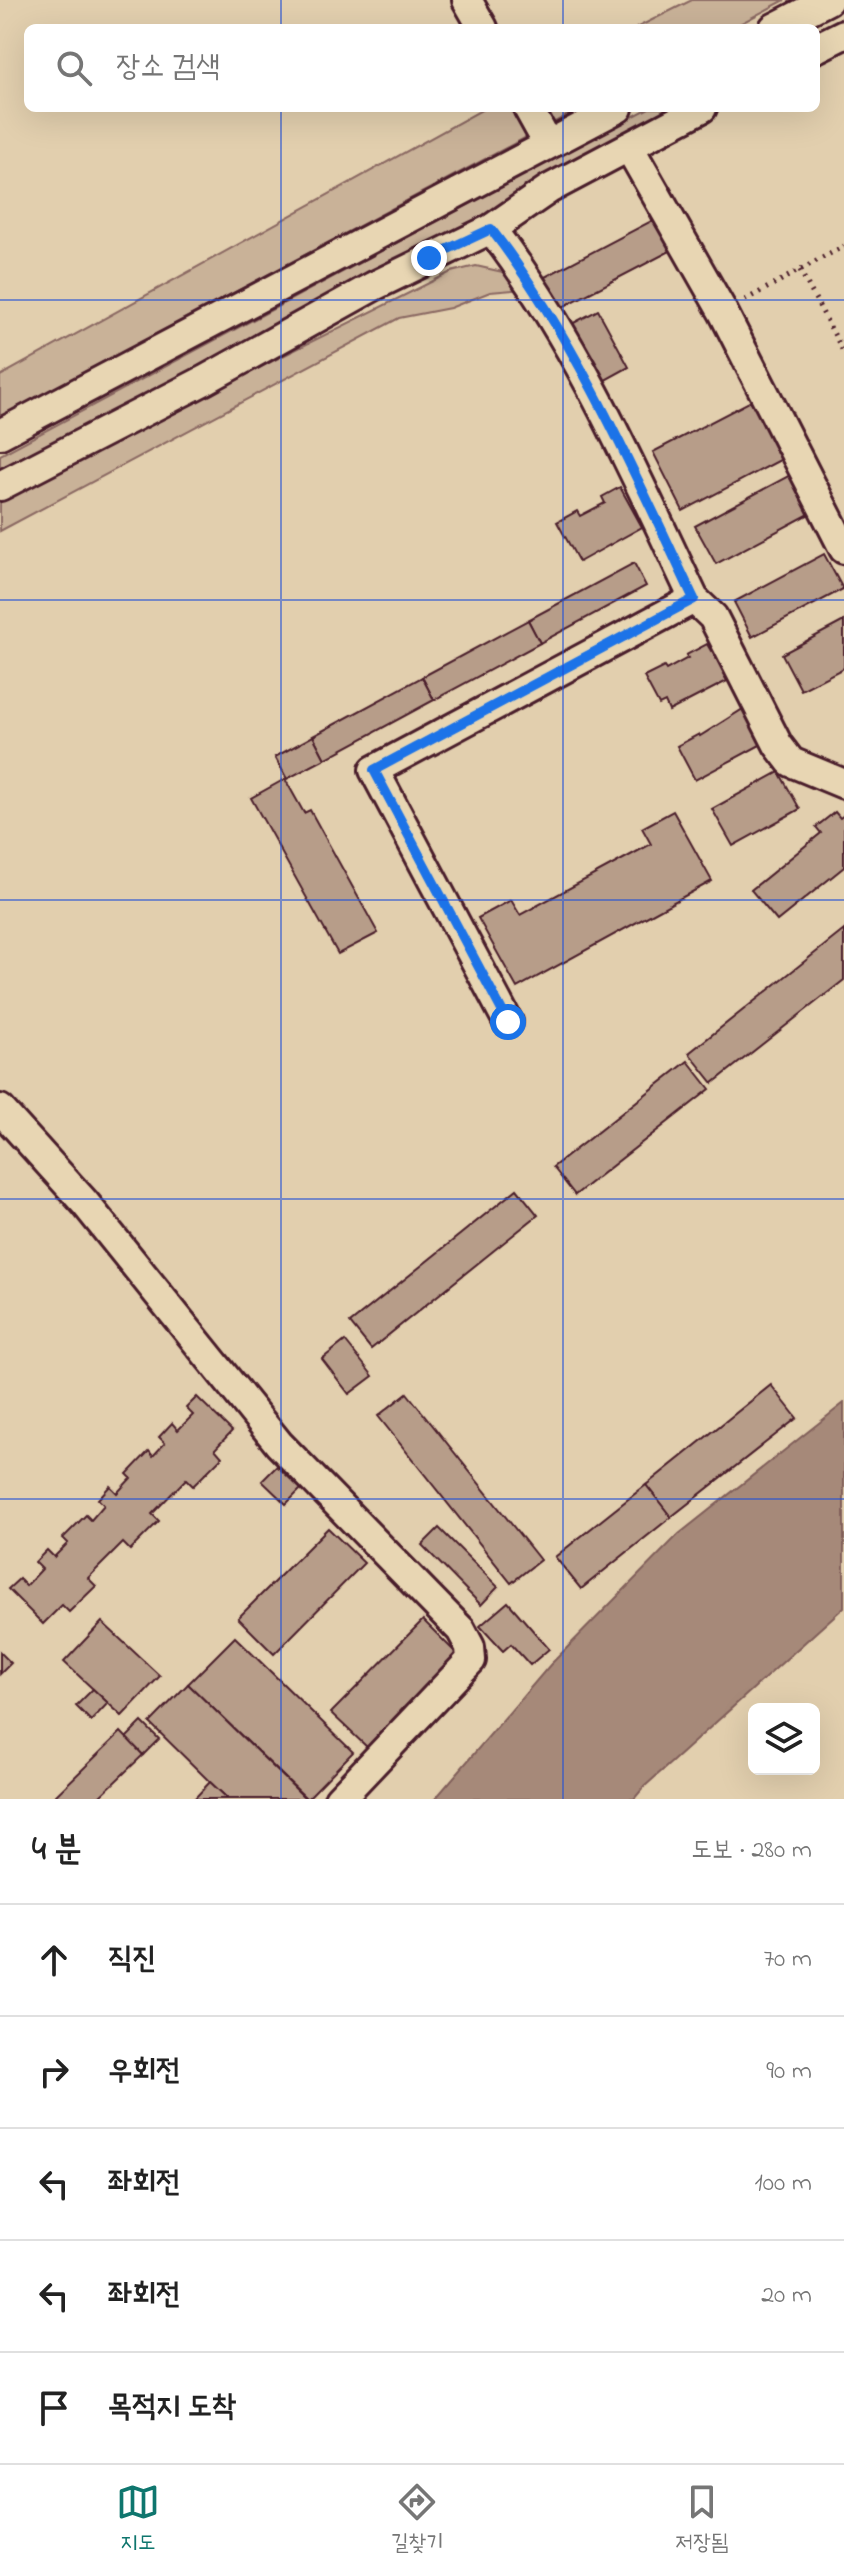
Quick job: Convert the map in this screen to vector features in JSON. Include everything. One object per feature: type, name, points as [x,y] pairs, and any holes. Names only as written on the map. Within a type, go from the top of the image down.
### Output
[{"type":"street","points":[[467,0],[481,24]]},
{"type":"street","points":[[782,24],[828,0]]},
{"type":"street","points":[[820,46],[844,34]]},
{"type":"street","points":[[530,112],[548,144]]},
{"type":"street","points":[[0,434],[610,112]]},
{"type":"street","points":[[0,486],[205,380],[374,286],[491,229],[549,189],[695,112]]},
{"type":"street","points":[[629,147],[723,312],[844,549]]},
{"type":"street","points":[[491,229],[523,270],[615,433],[694,599],[713,617],[778,745],[791,762],[844,784]]},
{"type":"street","points":[[508,1022],[374,770],[694,599]]},
{"type":"street","points":[[0,1109],[94,1214],[279,1444],[461,1630],[470,1647],[471,1660],[339,1799]]},
{"type":"path","points":[[723,312],[844,246]]},
{"type":"path","points":[[800,270],[844,353]]},
{"type":"shaded area","points":[[692,0],[785,0],[740,24],[644,24]]},
{"type":"shaded area","points":[[478,112],[573,112],[0,417],[0,376]]},
{"type":"shaded area","points":[[642,112],[690,112],[0,478],[0,455]]},
{"type":"shaded area","points":[[476,266],[507,273],[524,289],[490,292],[450,308],[399,318],[0,531],[0,497],[451,272]]},
{"type":"shaded area","points":[[844,1403],[844,1607],[634,1799],[435,1799],[550,1665],[679,1534]]},
{"type":"building","points":[[657,218],[674,249],[559,309],[543,278]]},
{"type":"building","points":[[598,310],[629,367],[600,383],[568,326]]},
{"type":"building","points":[[751,401],[782,459],[683,511],[653,452]]},
{"type":"building","points":[[794,473],[815,511],[716,564],[695,526]]},
{"type":"building","points":[[620,487],[642,527],[579,562],[557,522],[577,511],[580,516],[605,503],[602,497]]},
{"type":"building","points":[[824,554],[843,589],[752,637],[734,602]]},
{"type":"building","points":[[634,563],[646,586],[540,643],[528,620]]},
{"type":"building","points":[[528,620],[540,643],[434,700],[422,677]]},
{"type":"building","points":[[844,621],[844,668],[801,690],[782,654]]},
{"type":"building","points":[[707,644],[711,651],[720,646],[732,669],[723,674],[727,681],[669,711],[665,702],[659,705],[644,677],[664,667],[666,670]]},
{"type":"building","points":[[422,677],[434,700],[325,759],[313,736]]},
{"type":"building","points":[[743,709],[762,744],[695,780],[677,746],[700,736]]},
{"type":"building","points":[[313,736],[325,759],[287,779],[275,757]]},
{"type":"building","points":[[779,772],[800,809],[733,846],[712,809]]},
{"type":"building","points":[[285,779],[304,813],[310,810],[378,933],[338,954],[251,798]]},
{"type":"building","points":[[673,811],[712,881],[517,988],[478,918],[511,900],[520,915],[651,844],[642,828]]},
{"type":"building","points":[[835,812],[840,818],[844,815],[844,867],[777,921],[751,890],[821,833],[816,827]]},
{"type":"building","points":[[844,930],[844,980],[713,1083],[689,1053]]},
{"type":"building","points":[[688,1061],[710,1089],[575,1195],[553,1167]]},
{"type":"building","points":[[517,1189],[538,1215],[371,1349],[350,1323]]},
{"type":"building","points":[[345,1341],[373,1376],[349,1394],[322,1359]]},
{"type":"building","points":[[771,1385],[797,1418],[671,1517],[646,1485]]},
{"type":"building","points":[[407,1393],[540,1560],[511,1583],[378,1416]]},
{"type":"building","points":[[197,1397],[232,1431],[215,1449],[222,1457],[193,1486],[186,1479],[152,1514],[159,1521],[130,1550],[123,1543],[88,1578],[96,1586],[69,1612],[62,1605],[43,1624],[8,1589],[19,1579],[26,1586],[42,1569],[35,1562],[47,1550],[54,1557],[68,1543],[63,1538],[86,1515],[91,1520],[104,1505],[98,1499],[110,1486],[117,1493],[131,1478],[127,1474],[149,1451],[153,1456],[165,1443],[159,1437],[172,1423],[178,1430],[193,1415],[186,1408]]},
{"type":"building","points":[[277,1466],[301,1489],[286,1504],[262,1481]]},
{"type":"building","points":[[646,1485],[671,1517],[581,1589],[555,1557]]},
{"type":"building","points":[[328,1528],[364,1563],[274,1654],[238,1618]]},
{"type":"building","points":[[439,1528],[498,1587],[481,1605],[422,1545]]},
{"type":"building","points":[[508,1602],[549,1649],[530,1665],[511,1644],[503,1651],[480,1626]]},
{"type":"building","points":[[423,1620],[459,1656],[368,1748],[331,1713]]},
{"type":"building","points":[[102,1622],[160,1676],[122,1716],[64,1662]]},
{"type":"building","points":[[235,1637],[353,1752],[307,1799],[188,1684]]},
{"type":"building","points":[[0,1652],[11,1663],[0,1674]]},
{"type":"building","points":[[188,1684],[306,1799],[228,1799],[210,1782],[150,1723]]},
{"type":"building","points":[[93,1689],[108,1703],[91,1721],[76,1706]]},
{"type":"building","points":[[142,1722],[159,1739],[143,1755],[126,1738]]},
{"type":"building","points":[[121,1732],[143,1755],[97,1799],[52,1799]]},
{"type":"building","points":[[210,1782],[228,1799],[194,1799]]},
{"type":"route","points":[[429,258],[491,229],[523,270],[615,433],[694,599],[374,770],[508,1022]]}]
